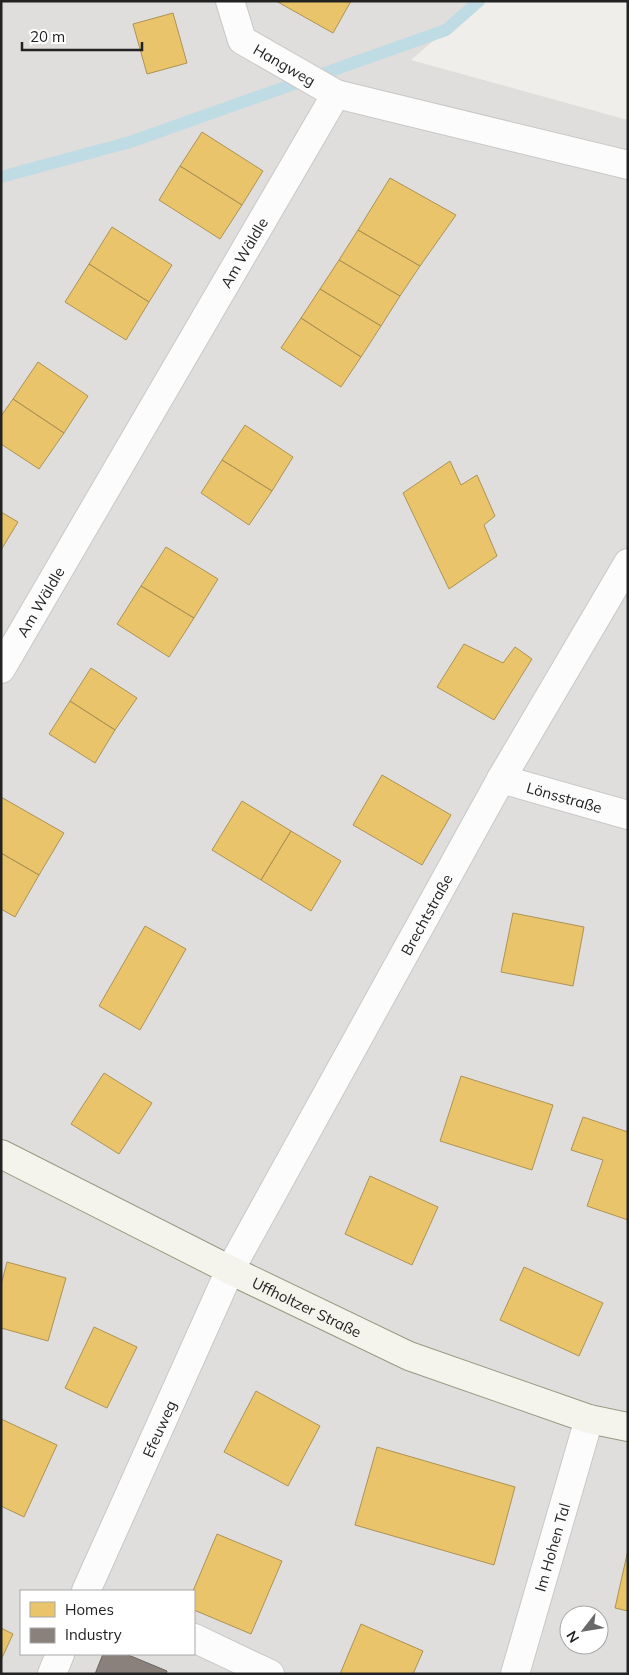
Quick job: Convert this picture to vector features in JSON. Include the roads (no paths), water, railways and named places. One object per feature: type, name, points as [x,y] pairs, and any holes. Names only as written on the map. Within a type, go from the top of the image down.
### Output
[{"type":"street","name":"Hangweg","points":[[230,1],[242,40],[336,94]]},
{"type":"street","points":[[336,94],[628,165]]},
{"type":"street","name":"Am Wäldle","points":[[1,668],[336,94]]},
{"type":"street","name":"Brechtstraße","points":[[230,1270],[501,779],[628,563]]},
{"type":"street","name":"Lönsstraße","points":[[501,779],[628,815]]},
{"type":"street","name":"Uffholtzer Straße","points":[[1,1154],[230,1270],[409,1356],[589,1419],[628,1427]]},
{"type":"street","name":"Efeuweg","points":[[90,1590],[230,1270]]},
{"type":"street","name":"Im Hohen Tal","points":[[515,1674],[589,1419]]},
{"type":"street","points":[[195,1638],[270,1674]]},
{"type":"street","points":[[52,1674],[60,1655]]},
{"type":"waterway","points":[[1,177],[130,142],[446,30],[479,1]]}]
